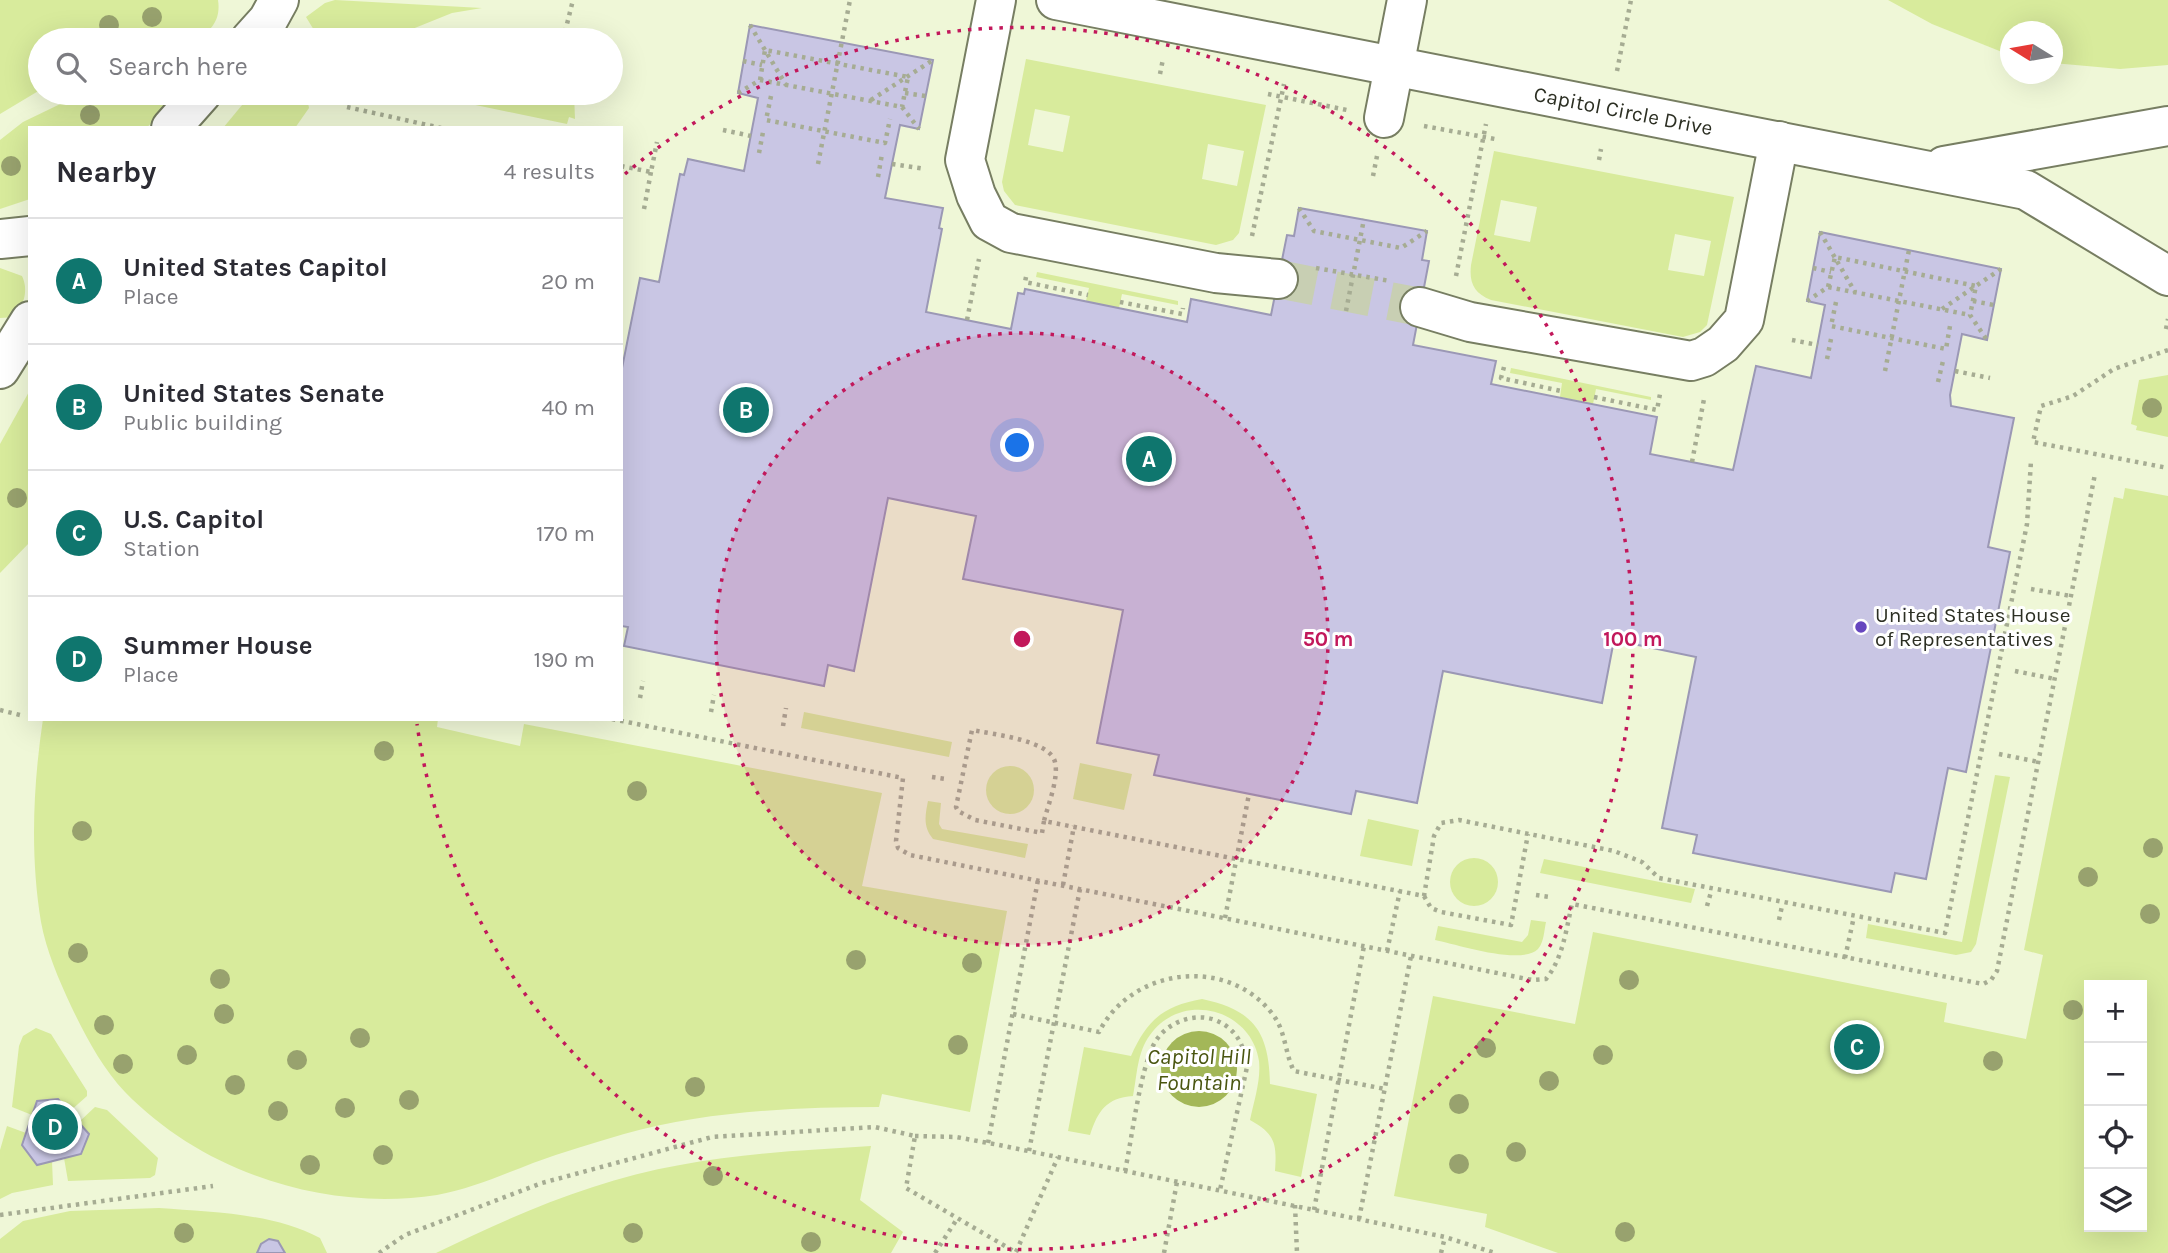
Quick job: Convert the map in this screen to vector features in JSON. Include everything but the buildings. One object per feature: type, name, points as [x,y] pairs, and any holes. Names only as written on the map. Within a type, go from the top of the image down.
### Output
[{"type":"street","points":[[261,28],[279,0]]},
{"type":"street","points":[[996,0],[965,160],[976,195],[989,221],[1011,233],[1216,273],[1270,273]]},
{"type":"street","name":"Capitol Circle Drive","points":[[1056,0],[2026,190],[2168,276]]},
{"type":"street","points":[[1384,118],[1407,0]]},
{"type":"street","points":[[173,126],[191,105]]},
{"type":"street","points":[[1924,169],[2168,126]]},
{"type":"street","points":[[1427,304],[1470,321],[1691,361],[1704,357],[1723,344],[1744,320],[1779,141]]},
{"type":"street","points":[[0,239],[28,236]]},
{"type":"street","points":[[0,369],[28,324]]},
{"type":"path","points":[[566,28],[573,0]]},
{"type":"path","points":[[818,164],[850,0]]},
{"type":"path","points":[[750,25],[786,85]]},
{"type":"path","points":[[1292,45],[1270,273],[1354,275],[1427,304],[1493,85]]},
{"type":"path","points":[[765,50],[908,77]]},
{"type":"path","points":[[760,80],[765,50]]},
{"type":"path","points":[[743,61],[762,65]]},
{"type":"path","points":[[870,101],[933,61]]},
{"type":"path","points":[[902,107],[908,77]]},
{"type":"path","points":[[738,93],[760,80],[902,107],[919,129]]},
{"type":"path","points":[[905,93],[926,96]]},
{"type":"path","points":[[771,96],[766,120],[885,143],[890,119]]},
{"type":"path","points":[[347,107],[432,126]]},
{"type":"path","points":[[723,130],[751,136]]},
{"type":"path","points":[[759,152],[763,132]]},
{"type":"path","points":[[644,209],[657,142]]},
{"type":"path","points":[[878,177],[882,154]]},
{"type":"path","points":[[623,166],[651,172]]},
{"type":"path","points":[[1299,208],[1314,231],[1401,248],[1427,231]]},
{"type":"path","points":[[1346,311],[1364,219]]},
{"type":"path","points":[[1820,232],[1856,293]]},
{"type":"path","points":[[1885,371],[1909,250]]},
{"type":"path","points":[[967,320],[981,252]]},
{"type":"path","points":[[1835,257],[1976,286]]},
{"type":"path","points":[[1807,301],[1828,287],[1835,257]]},
{"type":"path","points":[[1813,268],[1831,272]]},
{"type":"path","points":[[1941,309],[2001,269]]},
{"type":"path","points":[[1035,284],[1088,295]]},
{"type":"path","points":[[1970,315],[1976,286]]},
{"type":"path","points":[[1828,287],[1970,315],[1987,340]]},
{"type":"path","points":[[1973,301],[1993,305]]},
{"type":"path","points":[[1120,302],[1175,313]]},
{"type":"path","points":[[1836,302],[1831,326],[1891,339],[1945,349],[1950,326]]},
{"type":"path","points":[[2166,329],[2168,318]]},
{"type":"path","points":[[1827,359],[1831,339]]},
{"type":"path","points":[[1792,340],[1818,345]]},
{"type":"path","points":[[2168,350],[2114,369],[2073,396],[2041,406],[2033,442],[2168,468]]},
{"type":"path","points":[[1938,382],[1943,361]]},
{"type":"path","points":[[1955,371],[1990,378]]},
{"type":"path","points":[[1509,380],[1561,391]]},
{"type":"path","points":[[1594,397],[1657,410],[1661,386]]},
{"type":"path","points":[[1692,462],[1705,395]]},
{"type":"path","points":[[1528,834],[1511,925],[1431,908],[1424,895],[1434,836],[1441,823],[1459,820],[1614,851],[1642,862],[1659,878],[1945,933],[2027,524],[2031,461]]},
{"type":"path","points":[[622,721],[897,775],[903,778],[905,785],[896,833],[898,848],[910,855],[1532,980],[1546,979],[1562,948],[1572,904],[1976,983],[1991,980],[1997,971],[2095,474]]},
{"type":"path","points":[[2031,589],[2072,596]]},
{"type":"path","points":[[2015,671],[2056,679]]},
{"type":"path","points":[[640,698],[643,681]]},
{"type":"path","points":[[711,712],[714,695]]},
{"type":"path","points":[[783,726],[786,708]]},
{"type":"path","points":[[0,709],[20,715]]},
{"type":"path","points":[[972,730],[1034,743],[1049,752],[1056,765],[1044,821],[1042,833],[975,820],[958,811],[956,807],[972,730]]},
{"type":"path","points":[[1999,754],[2039,762]]},
{"type":"path","points":[[932,777],[946,779]]},
{"type":"path","points":[[1225,918],[1249,794]]},
{"type":"path","points":[[1044,821],[1424,895]]},
{"type":"path","points":[[1063,885],[1074,826]]},
{"type":"path","points":[[988,1143],[1038,880]]},
{"type":"path","points":[[1029,1151],[1080,889]]},
{"type":"path","points":[[1387,951],[1400,891]]},
{"type":"path","points":[[1707,906],[1711,892]]},
{"type":"path","points":[[1536,895],[1550,897]]},
{"type":"path","points":[[1779,920],[1782,906]]},
{"type":"path","points":[[1845,958],[1853,921]]},
{"type":"path","points":[[1314,1210],[1363,946]]},
{"type":"path","points":[[1360,1219],[1411,956]]},
{"type":"path","points":[[1013,1014],[1099,1032],[1119,1002],[1151,983],[1176,976],[1210,978],[1242,988],[1273,1015],[1286,1042],[1294,1071],[1385,1089]]},
{"type":"path","points":[[1125,1171],[1155,1042],[1166,1029],[1181,1021],[1206,1018],[1235,1034],[1244,1049],[1247,1067],[1220,1190]]},
{"type":"path","points":[[379,1253],[405,1235],[542,1184],[712,1137],[875,1127],[915,1136],[956,1137],[1177,1181],[1445,1237],[1495,1253]]},
{"type":"path","points":[[915,1136],[906,1188],[1016,1253],[1058,1157]]},
{"type":"path","points":[[1164,1253],[1177,1181]]},
{"type":"path","points":[[0,1215],[213,1186]]},
{"type":"path","points":[[1295,1206],[1297,1253]]},
{"type":"path","points":[[935,1253],[957,1219]]},
{"type":"path","points":[[1441,1253],[1445,1237]]},
{"type":"shaded area","points":[[0,0],[218,0],[217,19],[210,28],[28,28],[28,97],[0,114]]},
{"type":"shaded area","points":[[335,0],[482,8],[452,13],[415,28],[313,28],[306,17],[325,3]]},
{"type":"shaded area","points":[[1888,0],[2168,0],[2168,65],[2120,69],[2063,64],[2063,21],[2000,21],[2000,51],[1932,24]]},
{"type":"shaded area","points":[[1026,59],[1266,105],[1239,233],[1233,240],[1216,245],[1015,205],[1004,191],[1002,182]],"holes":[[[1035,109],[1070,116],[1063,152],[1028,145]],[[1208,144],[1244,151],[1237,186],[1202,179]]]},
{"type":"shaded area","points":[[58,105],[172,105],[148,126],[28,126],[28,200],[0,209],[0,140],[23,122]]},
{"type":"shaded area","points":[[242,105],[308,105],[296,126],[225,126]]},
{"type":"shaded area","points":[[476,105],[574,105],[575,119],[569,117],[567,124]]},
{"type":"shaded area","points":[[1494,151],[1734,197],[1707,325],[1700,332],[1683,337],[1491,300],[1474,287],[1471,265]],"holes":[[[1501,200],[1537,207],[1530,242],[1494,235]],[[1675,234],[1711,241],[1704,276],[1668,270]]]},
{"type":"shaded area","points":[[0,268],[22,276],[24,281],[24,297],[17,317],[0,318]]},
{"type":"shaded area","points":[[1037,272],[1178,301],[1178,305],[1122,294],[1119,308],[1086,301],[1089,288],[1036,277]]},
{"type":"shaded area","points":[[1511,368],[1651,397],[1651,400],[1596,389],[1593,404],[1560,397],[1562,383],[1510,373]]},
{"type":"shaded area","points":[[2168,375],[2168,437],[2136,430],[2137,426],[2131,424],[2139,380]]},
{"type":"shaded area","points":[[28,394],[28,544],[0,573],[0,444]]},
{"type":"shaded area","points":[[2125,488],[2168,496],[2168,1253],[1558,1253],[1485,1227],[1487,1214],[1394,1196],[1433,996],[1575,1024],[1593,932],[1947,1003],[1944,1022],[2026,1039],[2043,955],[2024,950],[2114,497],[2123,499]]},
{"type":"shaded area","points":[[804,712],[952,742],[949,757],[801,728]]},
{"type":"shaded area","points":[[43,721],[438,721],[437,727],[520,746],[524,724],[882,793],[862,886],[1007,911],[970,1112],[882,1094],[879,1107],[783,1109],[719,1115],[624,1134],[437,1195],[395,1199],[352,1197],[310,1191],[269,1180],[229,1165],[191,1145],[156,1120],[125,1092],[95,1051],[76,1017],[43,933],[34,846],[37,770]]},
{"type":"shaded area","points":[[1080,763],[1132,774],[1124,810],[1073,799]]},
{"type":"shaded area","points":[[1010,766],[1019,767],[1027,773],[1033,781],[1033,799],[1027,807],[1019,813],[1010,814],[1001,813],[993,807],[987,799],[986,790],[987,781],[993,773],[1001,767]]},
{"type":"shaded area","points":[[1995,775],[2010,777],[1976,944],[1971,952],[1956,955],[1866,938],[1868,924],[1962,942]]},
{"type":"shaded area","points":[[928,801],[941,803],[939,824],[942,829],[1028,844],[1025,858],[933,839],[926,821]]},
{"type":"shaded area","points":[[1368,819],[1419,830],[1412,866],[1360,856]]},
{"type":"shaded area","points":[[1474,858],[1483,859],[1491,865],[1497,873],[1497,891],[1491,899],[1483,905],[1474,906],[1465,905],[1457,899],[1451,891],[1450,882],[1451,873],[1457,865],[1465,859]]},
{"type":"shaded area","points":[[1544,859],[1695,889],[1691,903],[1540,873]]},
{"type":"shaded area","points":[[1531,920],[1546,922],[1540,946],[1530,954],[1503,955],[1435,940],[1438,926],[1522,942],[1528,935]]},
{"type":"shaded area","points":[[1202,999],[1234,1010],[1255,1026],[1266,1050],[1270,1084],[1317,1094],[1301,1177],[1275,1171],[1273,1140],[1265,1130],[1250,1120],[1259,1068],[1253,1043],[1243,1028],[1229,1018],[1213,1012],[1196,1010],[1179,1013],[1163,1021],[1142,1049],[1133,1096],[1116,1100],[1104,1107],[1090,1135],[1068,1131],[1084,1047],[1131,1056],[1143,1033],[1158,1017],[1177,1006]]},
{"type":"shaded area","points":[[36,1028],[51,1034],[87,1091],[87,1096],[69,1112],[79,1122],[95,1107],[107,1110],[158,1158],[155,1175],[150,1178],[68,1181],[64,1158],[52,1161],[53,1185],[12,1193],[0,1199],[0,1150],[7,1126],[26,1133],[32,1115],[12,1107],[19,1046],[23,1036]]},
{"type":"shaded area","points":[[871,1146],[860,1200],[903,1232],[891,1253],[436,1253],[555,1200],[648,1172],[752,1155]]},
{"type":"shaded area","points":[[159,1208],[242,1215],[282,1223],[320,1238],[327,1253],[0,1253],[0,1239],[23,1221],[70,1211]]},
{"type":"water","name":"Capitol Hill Fountain","points":[[1199,1031],[1214,1034],[1226,1042],[1234,1054],[1237,1069],[1234,1084],[1226,1096],[1214,1104],[1199,1107],[1184,1104],[1172,1096],[1164,1084],[1161,1069],[1164,1054],[1172,1042],[1184,1034]]},
{"type":"tunnel","points":[[1278,279],[1420,307]]},
{"type":"place","name":"United States Senate","points":[[746,410]]},
{"type":"place","name":"United States Capitol","points":[[1149,459]]},
{"type":"place","name":"United States House of Representatives","points":[[1861,627]]},
{"type":"place","name":"U.S. Capitol","points":[[1857,1047]]},
{"type":"place","name":"Summer House","points":[[55,1127]]}]
